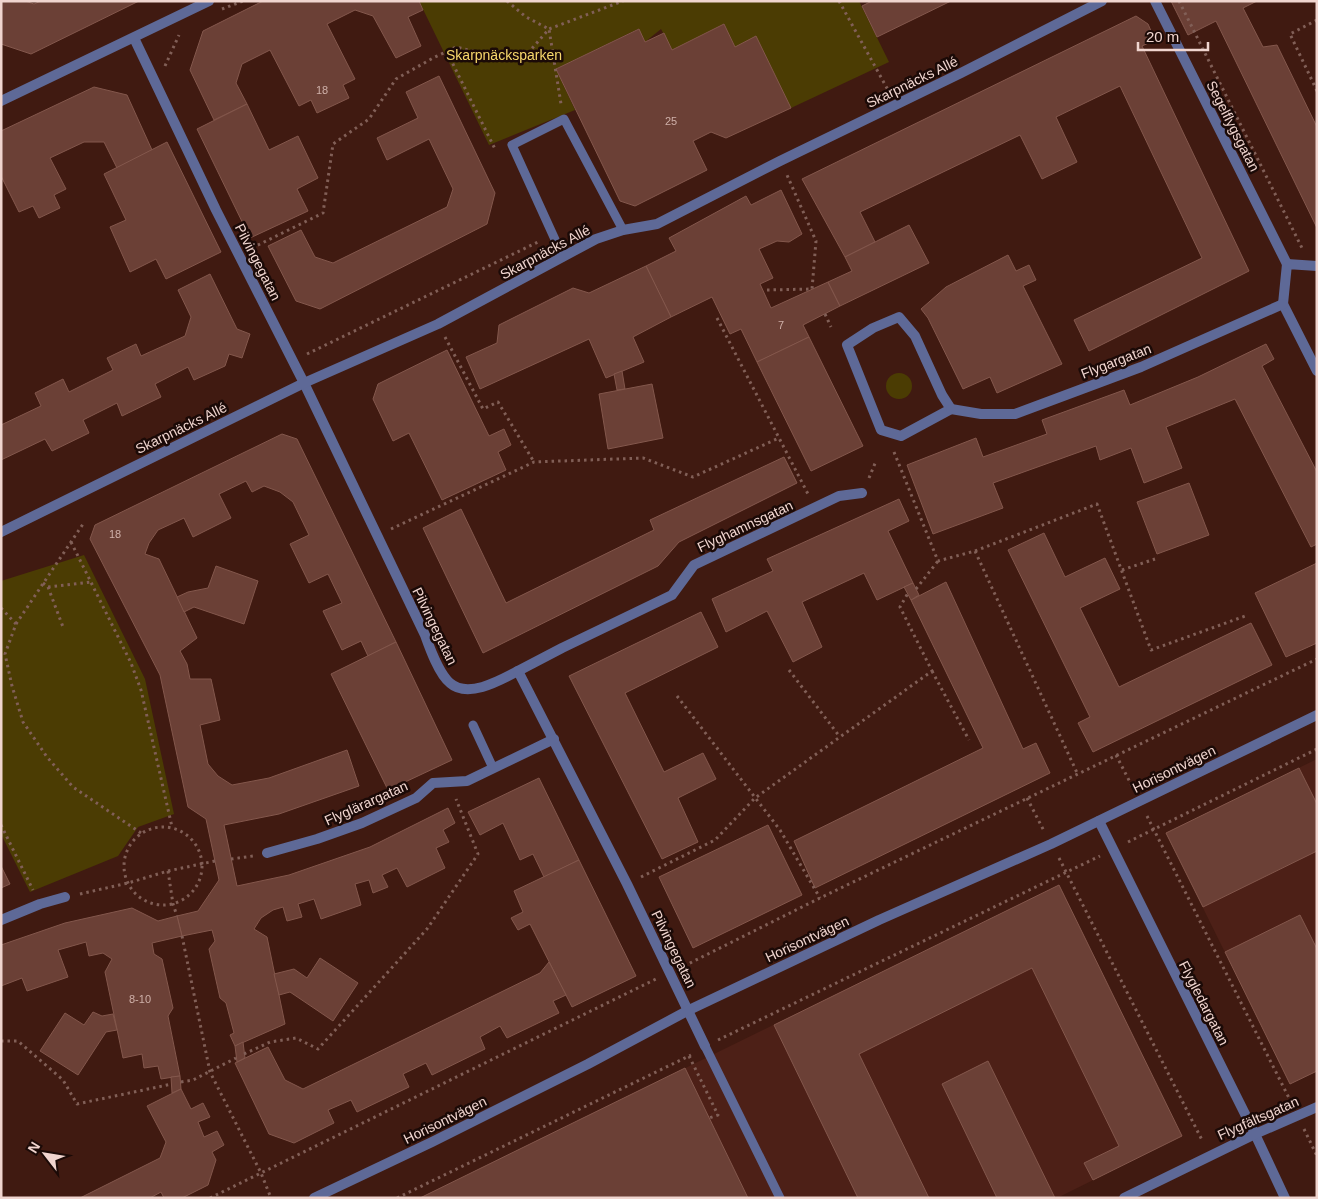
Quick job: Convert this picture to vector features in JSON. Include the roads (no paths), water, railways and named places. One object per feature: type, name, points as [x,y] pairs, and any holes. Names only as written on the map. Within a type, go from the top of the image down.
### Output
[{"type":"street","points":[[1,101],[209,1]]},
{"type":"street","name":"Skarpnäcks Allé","points":[[1,532],[304,383],[438,324],[596,239],[623,230],[657,224],[1102,1]]},
{"type":"street","name":"Segelflygsgatan","points":[[1155,1],[1287,264]]},
{"type":"street","name":"Pilvingegatan","points":[[134,38],[216,210],[304,383],[425,635],[436,663],[450,684],[466,690],[489,686],[518,671],[554,738],[627,884],[705,1046]]},
{"type":"street","points":[[1317,266],[1287,264],[1283,304],[1317,371]]},
{"type":"street","name":"Flygargatan","points":[[951,408],[981,414],[1015,414],[1141,368],[1283,304]]},
{"type":"street","points":[[898,317],[915,336],[942,395],[951,408],[901,436],[881,430],[847,345],[873,328],[898,317]]},
{"type":"street","name":"Flyghamnsgatan","points":[[518,671],[672,595],[694,565],[839,496],[862,493]]},
{"type":"street","name":"Horisontvägen","points":[[314,1198],[458,1129],[689,1010],[879,920],[1051,844],[1317,714]]},
{"type":"street","name":"Flyglärargatan","points":[[267,853],[317,839],[362,823],[416,798],[432,783],[466,781],[554,738]]},
{"type":"street","name":"Flygledargatan","points":[[1099,821],[1285,1198]]},
{"type":"street","points":[[1,920],[40,904],[64,897]]},
{"type":"street","name":"Flygfältsgatan","points":[[1124,1198],[1210,1155],[1317,1107]]},
{"type":"lane","points":[[563,257],[512,146],[564,119],[623,230]]},
{"type":"lane","points":[[473,725],[493,768]]},
{"type":"lane","name":"Pilvingegatan","points":[[705,1046],[780,1198]]},
{"type":"park label","name":"Skarpnäcksparken","points":[[504,55]]}]
